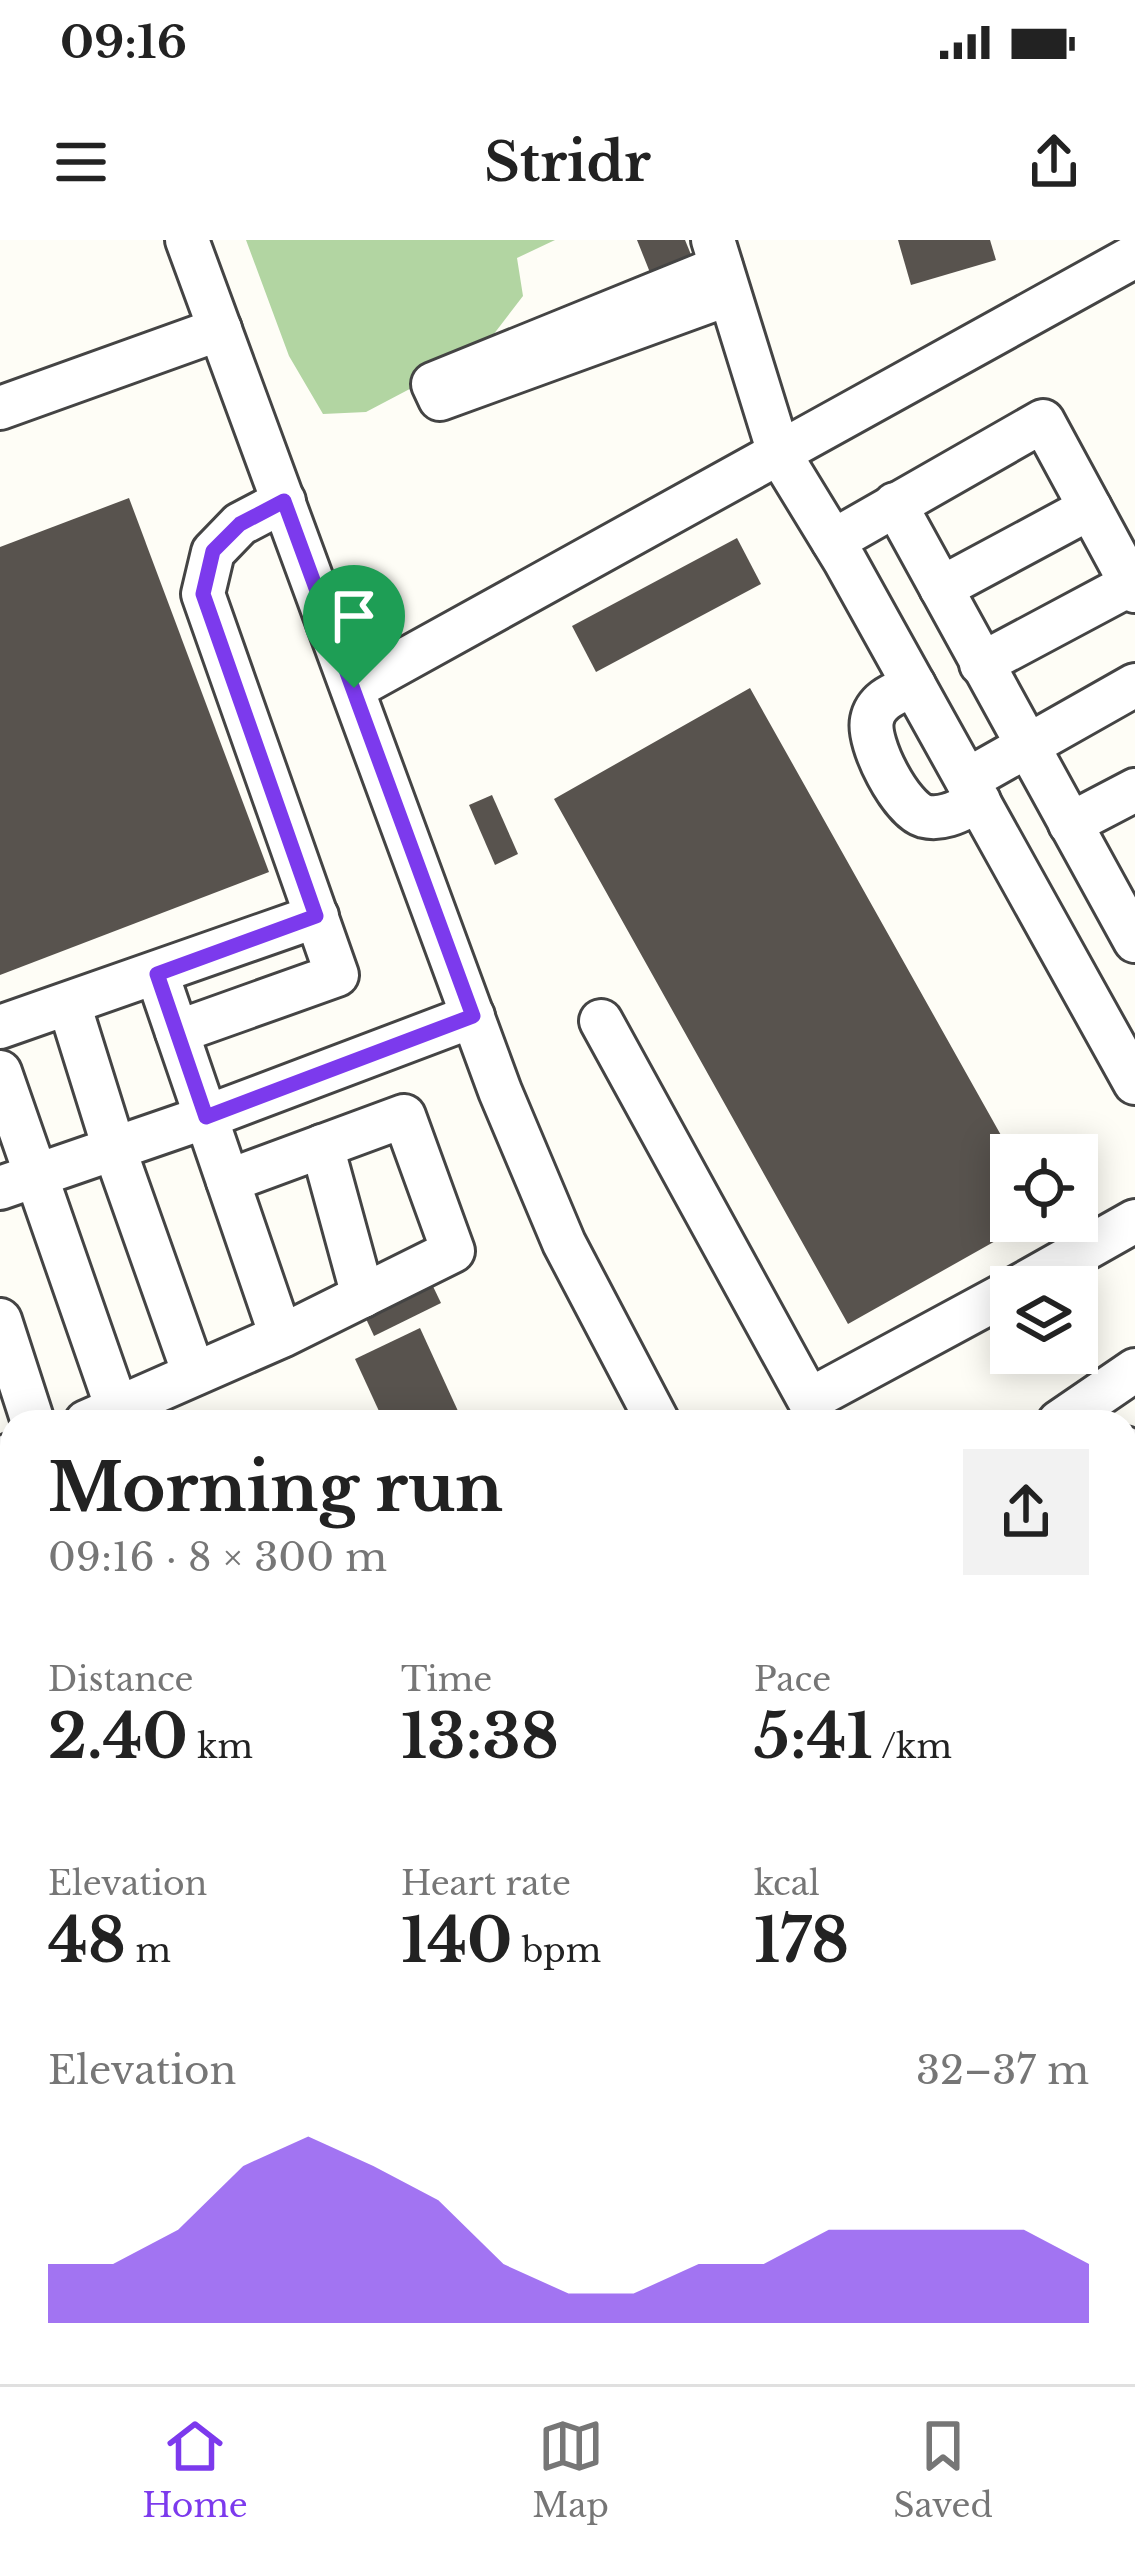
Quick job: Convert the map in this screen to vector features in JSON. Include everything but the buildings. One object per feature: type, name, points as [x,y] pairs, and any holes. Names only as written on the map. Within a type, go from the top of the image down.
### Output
[{"type":"street","points":[[187,240],[354,688],[458,1021],[564,1243],[652,1410]]},
{"type":"street","points":[[354,688],[1135,256]]},
{"type":"street","points":[[721,267],[779,453],[1135,1083]]},
{"type":"street","points":[[721,267],[440,399],[433,384],[721,267]]},
{"type":"street","points":[[0,408],[220,329]]},
{"type":"street","points":[[832,541],[1043,421],[1133,587],[981,664]]},
{"type":"street","points":[[177,1032],[337,975],[203,594],[213,551],[240,524],[284,501]]},
{"type":"street","points":[[895,504],[1026,747],[1129,917]]},
{"type":"street","points":[[940,588],[1090,508]]},
{"type":"street","points":[[914,685],[885,698],[872,718],[872,740],[903,802],[923,816],[944,817],[1026,747],[1135,685]]},
{"type":"street","points":[[1070,824],[1135,790]]},
{"type":"street","points":[[0,1027],[316,916]]},
{"type":"street","points":[[157,974],[281,1336]]},
{"type":"street","points":[[69,1004],[194,1374]]},
{"type":"street","points":[[16,1182],[206,1117],[458,1021]]},
{"type":"street","points":[[601,1021],[809,1400],[990,1302]]},
{"type":"street","points":[[0,1072],[16,1182],[99,1410]]},
{"type":"street","points":[[112,1410],[281,1336],[453,1251],[404,1116],[228,1181]]},
{"type":"street","points":[[322,1146],[363,1296]]},
{"type":"street","points":[[1054,1266],[1135,1220]]},
{"type":"street","points":[[0,1320],[29,1410]]},
{"type":"street","points":[[1086,1410],[1135,1370]]},
{"type":"green space","points":[[246,240],[555,240],[517,258],[523,296],[480,352],[366,412],[323,414],[289,356]]},
{"type":"route","points":[[284,501],[354,688],[473,1016],[206,1117],[157,974],[316,916],[203,594],[213,551],[240,524],[284,501]]}]
